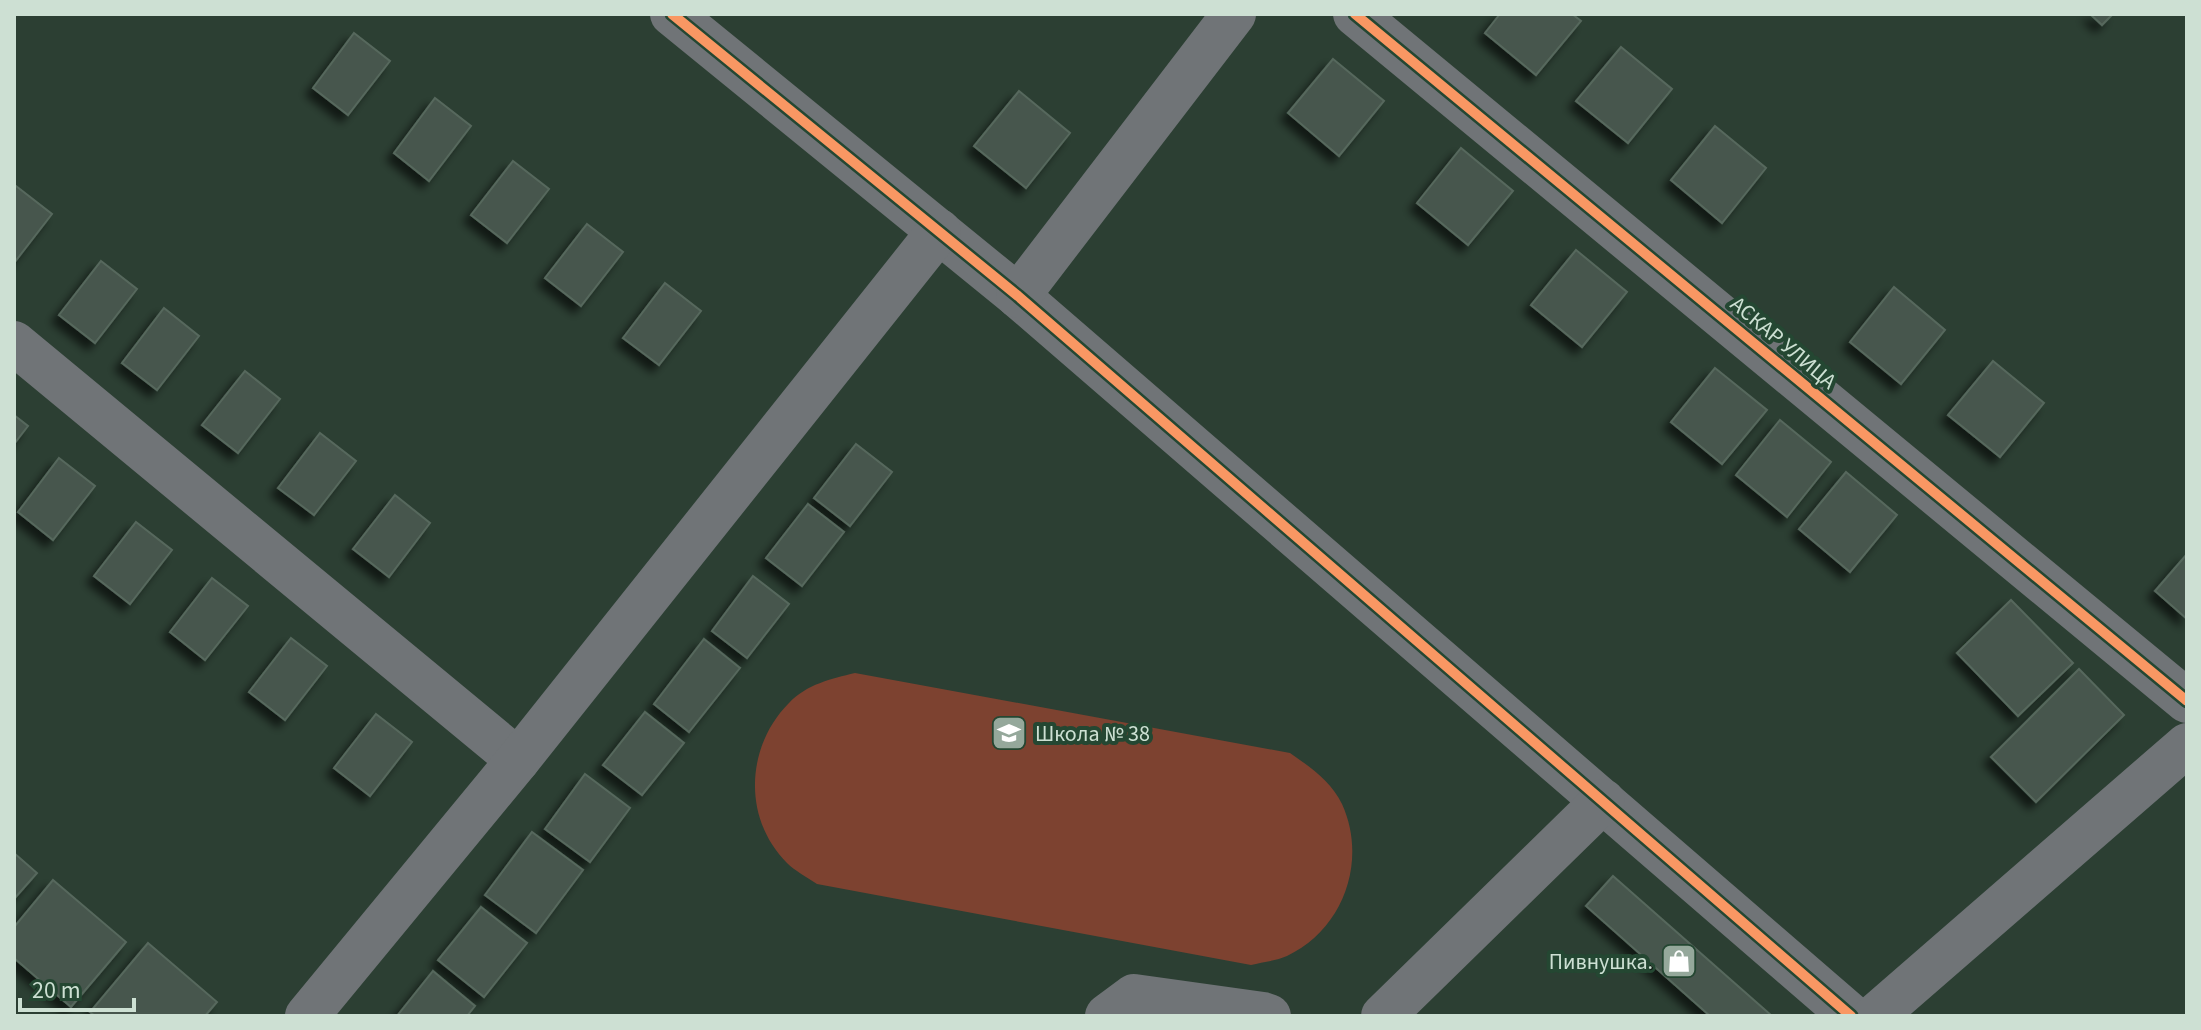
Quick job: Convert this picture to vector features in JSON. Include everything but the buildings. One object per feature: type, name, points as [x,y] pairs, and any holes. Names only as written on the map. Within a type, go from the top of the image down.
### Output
[{"type":"street","points":[[672,14],[1018,296],[1851,1016]]},
{"type":"street","points":[[1018,296],[1234,14]]},
{"type":"street","name":"АСКАР УЛИЦА","points":[[1355,14],[2187,701]]},
{"type":"street","points":[[307,1016],[518,760],[939,231]]},
{"type":"street","points":[[14,343],[518,760]]},
{"type":"street","points":[[1875,1016],[2187,745]]},
{"type":"street","points":[[1383,1016],[1603,801]]},
{"type":"street","points":[[1107,1016],[1134,996],[1269,1016]]},
{"type":"shaded area","points":[[855,673],[1290,753],[1326,781],[1342,804],[1349,826],[1351,870],[1336,912],[1307,944],[1283,958],[1251,965],[817,884],[787,863],[772,845],[762,825],[755,782],[758,761],[764,740],[789,703],[820,683]]},
{"type":"cycle path","points":[[672,14],[1018,296],[1851,1016]]},
{"type":"cycle path","points":[[1355,14],[2187,701]]},
{"type":"place","name":"Школа № 38","points":[[1009,733]]},
{"type":"place","name":"Пивнушка.","points":[[1679,961]]}]
